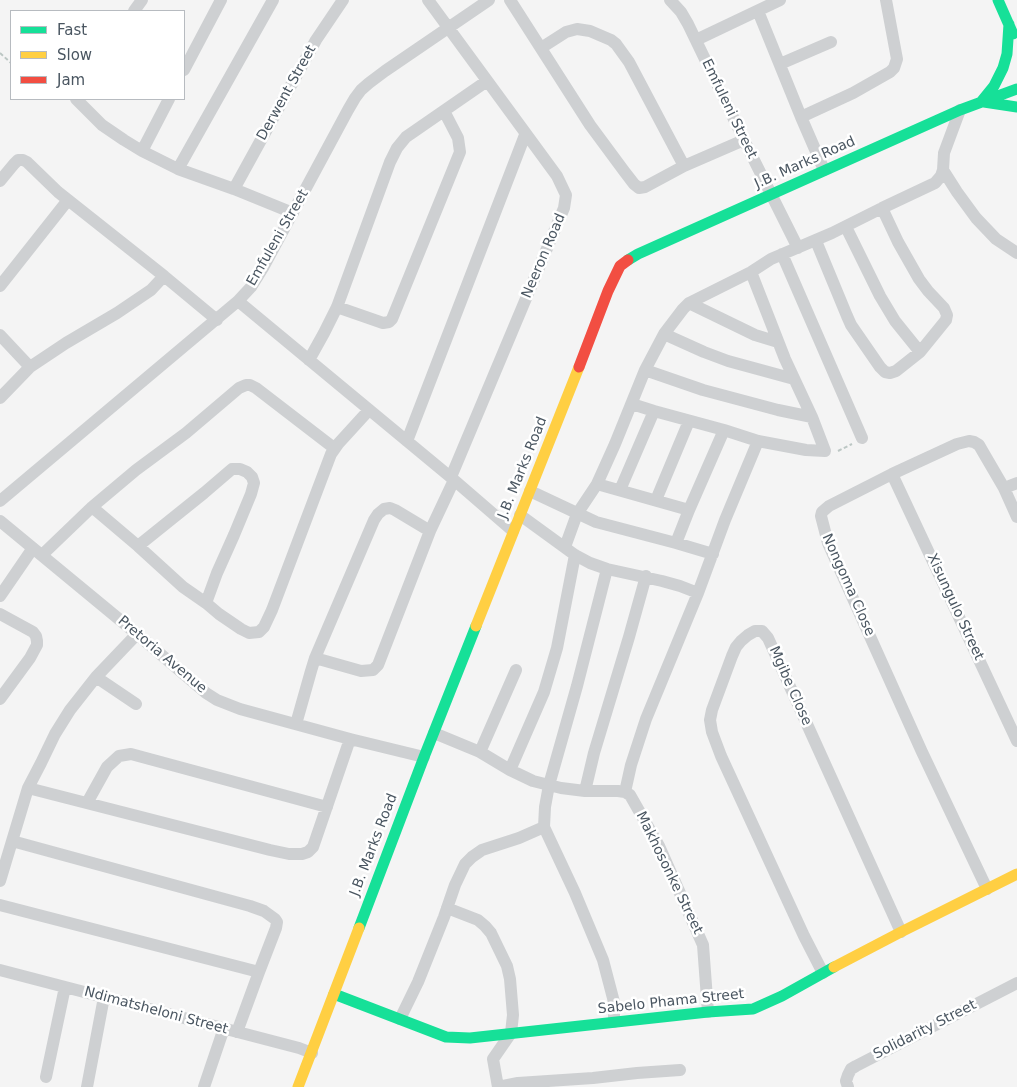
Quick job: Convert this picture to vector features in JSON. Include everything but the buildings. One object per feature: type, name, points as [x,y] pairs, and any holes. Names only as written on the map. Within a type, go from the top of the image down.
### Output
[{"type":"street","points":[[185,68],[221,0]]},
{"type":"street","points":[[178,169],[273,0]]},
{"type":"street","name":"Derwent Street","points":[[234,189],[312,47],[343,0]]},
{"type":"street","name":"Neeron Road","points":[[316,658],[361,671],[373,670],[381,660],[430,531],[566,200],[566,195],[556,176],[428,0]]},
{"type":"street","name":"Emfuleni Street","points":[[0,500],[238,301],[258,276],[358,94],[369,83],[489,0]]},
{"type":"street","points":[[510,0],[590,125],[639,188],[645,187],[684,166],[744,140]]},
{"type":"street","name":"Emfuleni Street","points":[[670,0],[681,12],[696,40],[798,248]]},
{"type":"street","points":[[696,40],[780,0]]},
{"type":"street","points":[[801,117],[853,93],[894,68],[897,59],[886,0]]},
{"type":"street","points":[[998,0],[1017,43]]},
{"type":"street","points":[[758,11],[824,170]]},
{"type":"street","points":[[1009,24],[1007,54],[1003,68],[994,86],[982,102],[1017,107]]},
{"type":"street","points":[[541,48],[566,32],[577,29],[590,31],[616,44],[629,62],[684,166]]},
{"type":"street","points":[[780,64],[831,42]]},
{"type":"street","points":[[309,360],[337,307],[390,162],[397,148],[406,138],[487,81]]},
{"type":"street","name":"J.B. Marks Road","points":[[298,1087],[424,757],[608,292],[620,266],[638,254],[824,170],[960,110],[1017,89]]},
{"type":"street","points":[[77,100],[102,125],[142,151],[178,169],[293,213]]},
{"type":"street","points":[[142,151],[168,100]]},
{"type":"street","points":[[510,770],[531,724],[557,648],[577,514],[597,484],[645,370],[664,334],[689,303],[751,272],[771,259],[846,227],[935,184],[941,176],[944,153],[960,110]]},
{"type":"street","points":[[337,307],[383,323],[389,322],[392,319],[460,152],[458,138],[444,111]]},
{"type":"street","points":[[407,441],[525,135]]},
{"type":"street","points":[[0,181],[18,160],[31,165],[68,200],[217,320]]},
{"type":"street","points":[[943,170],[976,218],[996,239],[1017,253]]},
{"type":"street","points":[[0,286],[68,200]]},
{"type":"street","points":[[816,240],[847,316],[880,367],[890,373],[896,371],[920,352],[946,320],[947,312],[919,279],[898,242],[882,208]]},
{"type":"street","points":[[846,227],[880,296],[895,321],[920,352]]},
{"type":"street","points":[[782,254],[862,438]]},
{"type":"street","points":[[632,404],[758,441],[806,450],[825,451],[812,417],[778,342],[751,272]]},
{"type":"street","points":[[0,398],[30,367],[151,290],[164,276]]},
{"type":"street","points":[[238,301],[453,478],[514,532]]},
{"type":"street","points":[[689,303],[755,335],[778,342]]},
{"type":"street","points":[[0,334],[30,367]]},
{"type":"street","points":[[664,334],[728,361],[794,379]]},
{"type":"street","points":[[645,370],[703,390],[812,417]]},
{"type":"street","points":[[0,596],[38,552],[136,470],[186,433],[239,388],[250,385],[256,388],[334,448]]},
{"type":"street","points":[[92,507],[183,586],[219,614],[249,633],[259,632],[264,627],[272,610],[326,463],[334,448],[369,410]]},
{"type":"street","points":[[620,490],[654,412]]},
{"type":"street","points":[[656,500],[689,421]]},
{"type":"street","points":[[676,543],[724,430]]},
{"type":"street","points":[[434,733],[480,752],[533,781],[560,788],[585,791],[625,792],[646,719],[758,441]]},
{"type":"street","name":"Nongoma Close","points":[[987,889],[828,543],[821,516],[825,509],[892,474],[957,444],[974,442],[979,446],[1004,488],[1017,517]]},
{"type":"street","points":[[138,546],[204,494],[232,469],[240,469],[247,472],[252,477],[254,483],[251,494],[206,602]]},
{"type":"street","name":"Xisungulo Street","points":[[892,474],[1017,741]]},
{"type":"street","points":[[1004,488],[1017,483]]},
{"type":"street","points":[[597,484],[689,510]]},
{"type":"street","points":[[530,491],[596,522],[712,554]]},
{"type":"street","points":[[296,724],[311,670],[378,514],[384,509],[390,508],[430,531]]},
{"type":"street","points":[[520,515],[590,563],[646,576],[698,593]]},
{"type":"street","name":"Pretoria Avenue","points":[[0,520],[216,700],[240,709],[424,757]]},
{"type":"street","points":[[607,568],[549,785],[544,828],[578,900],[603,960],[614,1002],[614,1022]]},
{"type":"street","points":[[585,791],[594,753],[646,576]]},
{"type":"street","points":[[0,614],[33,632],[38,641],[30,658],[0,699]]},
{"type":"street","name":"Mgibe Close","points":[[823,973],[721,756],[712,732],[710,720],[712,710],[736,646],[748,635],[756,631],[765,633],[768,638],[901,932]]},
{"type":"street","points":[[0,881],[28,788],[55,734],[70,710],[96,678],[137,634]]},
{"type":"street","points":[[480,752],[516,670]]},
{"type":"street","points":[[96,678],[136,704]]},
{"type":"street","points":[[28,788],[270,850],[289,854],[302,854],[308,852],[313,847],[350,739]]},
{"type":"street","points":[[87,803],[107,766],[119,756],[131,754],[327,807]]},
{"type":"street","name":"Makhosonke Street","points":[[625,792],[634,801],[659,846],[703,945],[708,1012]]},
{"type":"street","points":[[400,1019],[418,982],[455,885],[465,864],[482,850],[544,828]]},
{"type":"street","points":[[12,841],[250,906],[264,911],[275,918],[277,922],[276,928],[237,1032]]},
{"type":"street","name":"Sabelo Phama Street","points":[[334,994],[446,1037],[470,1038],[753,1008],[782,996],[901,932],[1017,874]]},
{"type":"street","points":[[0,905],[259,972]]},
{"type":"street","points":[[447,908],[478,920],[485,926],[491,933],[507,966],[513,1015],[511,1033],[493,1059],[498,1087],[518,1083],[680,1070]]},
{"type":"street","name":"Ndimatsheloni Street","points":[[0,970],[224,1028],[312,1053]]},
{"type":"street","name":"Solidarity Street","points":[[848,1087],[846,1081],[851,1069],[1017,983]]},
{"type":"street","points":[[46,1077],[65,987]]},
{"type":"street","points":[[87,1087],[104,997]]},
{"type":"street","points":[[204,1087],[224,1028]]},
{"type":"path","points":[[0,53],[10,62]]},
{"type":"path","points":[[825,451],[840,450],[862,438]]},
{"type":"traffic: fast","points":[[998,0],[1013,34]]},
{"type":"traffic: fast","points":[[981,102],[994,86],[1003,68],[1007,54],[1009,24]]},
{"type":"traffic: fast","points":[[628,260],[960,110],[1017,89]]},
{"type":"traffic: fast","points":[[984,102],[1017,107]]},
{"type":"traffic: fast","points":[[359,928],[476,626]]},
{"type":"traffic: fast","points":[[334,994],[446,1037],[470,1038],[708,1012],[753,1009],[782,996],[834,967]]},
{"type":"traffic: slow","points":[[476,626],[579,367]]},
{"type":"traffic: slow","points":[[834,967],[1017,874]]},
{"type":"traffic: slow","points":[[298,1087],[359,928]]},
{"type":"traffic: jam","points":[[579,367],[608,291],[620,266],[628,260]]}]
